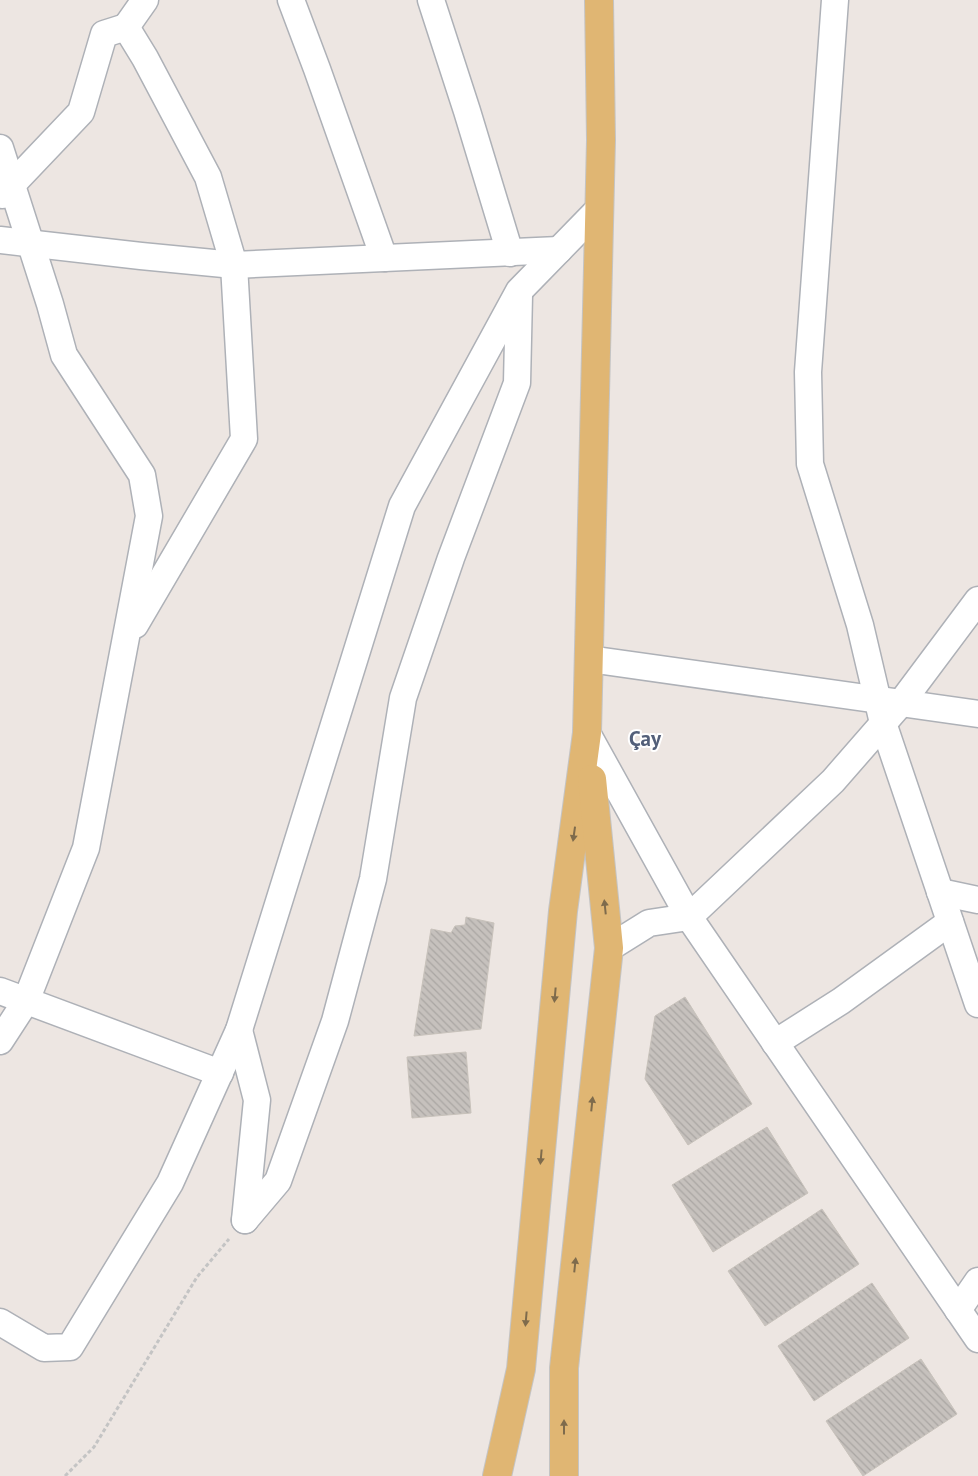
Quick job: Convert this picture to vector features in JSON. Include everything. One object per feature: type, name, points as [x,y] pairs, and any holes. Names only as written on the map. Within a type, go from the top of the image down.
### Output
[{"type":"main road","points":[[497,1476],[521,1369],[563,910],[587,733],[600,209],[599,0]]},
{"type":"main road","points":[[564,1476],[564,1368],[609,948],[587,733]]},
{"type":"street","points":[[6,191],[81,112],[104,34],[126,27],[145,0]]},
{"type":"street","points":[[291,0],[384,258]]},
{"type":"street","points":[[431,0],[510,252]]},
{"type":"street","points":[[835,0],[808,372],[810,464],[887,708],[940,892],[978,1004]]},
{"type":"street","points":[[125,641],[244,439],[234,265],[208,177],[145,58],[126,27]]},
{"type":"street","points":[[0,148],[6,191],[30,243],[64,355],[142,475],[149,516],[86,848],[26,1001],[0,1041]]},
{"type":"street","points":[[0,1322],[44,1348],[70,1347],[170,1183],[239,1030],[402,506],[519,291],[600,209]]},
{"type":"street","points":[[0,240],[234,265],[559,250]]},
{"type":"street","points":[[245,1220],[278,1181],[335,1021],[373,879],[403,698],[451,558],[517,384],[519,291]]},
{"type":"street","points":[[609,948],[649,923],[689,917],[833,781],[887,708],[978,600]]},
{"type":"street","points":[[589,658],[887,708],[978,714]]},
{"type":"street","points":[[587,733],[689,917],[978,1339]]},
{"type":"street","points":[[940,892],[978,900]]},
{"type":"street","points":[[775,1043],[841,1001],[950,922]]},
{"type":"street","points":[[0,991],[220,1073]]},
{"type":"street","points":[[239,1030],[257,1100],[245,1220]]},
{"type":"street","points":[[958,1310],[978,1281]]},
{"type":"path","points":[[65,1476],[94,1446],[197,1277],[245,1220]]},
{"type":"building","points":[[466,917],[494,923],[481,1029],[414,1036],[431,929],[451,933],[455,926],[465,925]]},
{"type":"building","points":[[685,997],[752,1104],[688,1145],[645,1079],[655,1016]]},
{"type":"building","points":[[466,1052],[471,1113],[412,1118],[407,1057]]},
{"type":"building","points":[[767,1127],[808,1193],[713,1252],[672,1185]]},
{"type":"building","points":[[822,1209],[859,1264],[765,1326],[728,1271]]},
{"type":"building","points":[[872,1283],[909,1338],[814,1401],[778,1346]]},
{"type":"building","points":[[921,1359],[957,1414],[863,1476],[826,1421]]},
{"type":"district","name":"Çay","points":[[645,739]]}]
